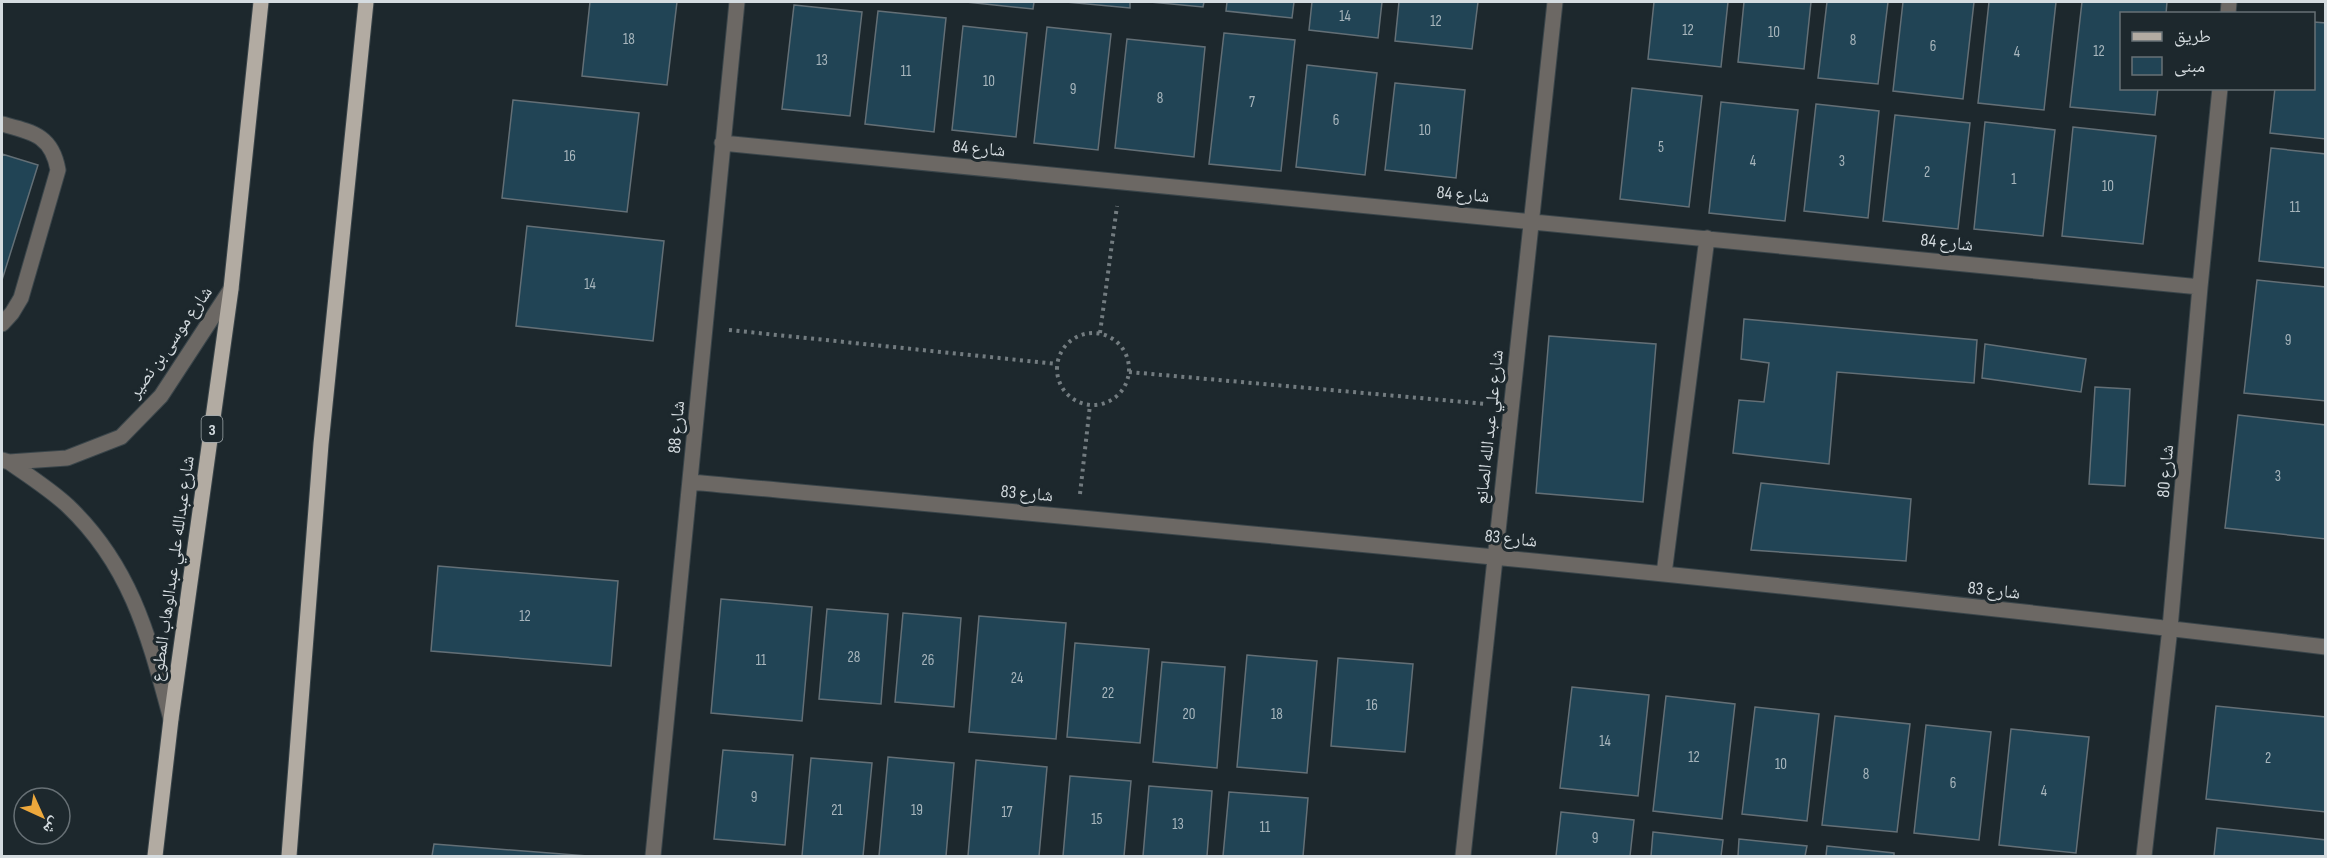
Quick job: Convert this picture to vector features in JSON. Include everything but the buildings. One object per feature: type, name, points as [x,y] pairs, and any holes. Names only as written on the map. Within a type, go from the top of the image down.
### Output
[{"type":"main road","name":"شارع عبدالله علي عبدالوهاب المطوع","points":[[154,856],[231,289],[261,2]]},
{"type":"main road","points":[[289,856],[321,444],[366,2]]},
{"type":"street","name":"شارع 88","points":[[653,856],[737,2]]},
{"type":"street","name":"شارع علي عبد الله الصانع","points":[[1463,856],[1555,2]]},
{"type":"street","name":"شارع 80","points":[[2144,856],[2170,628],[2220,90]]},
{"type":"street","points":[[2,124],[31,132],[42,138],[51,147],[58,170],[21,298],[12,314],[2,324]]},
{"type":"street","name":"شارع 84","points":[[722,143],[1532,220],[2200,287]]},
{"type":"street","points":[[1664,574],[1707,238]]},
{"type":"street","name":"شارع موسى بن نصير","points":[[5,461],[67,458],[121,437],[161,396],[231,289]]},
{"type":"street","name":"شارع موسى بن نصير","points":[[5,461],[67,505],[92,531],[119,568],[141,618],[171,719]]},
{"type":"street","name":"شارع 83","points":[[690,482],[1495,556],[2170,628],[2325,647]]},
{"type":"path","points":[[1100,333],[1120,181]]},
{"type":"path","points":[[705,328],[1057,364]]},
{"type":"path","points":[[1100,333],[1113,338],[1123,347],[1128,359],[1129,372],[1125,386],[1116,397],[1104,404],[1090,405],[1076,401],[1065,392],[1058,379],[1057,364],[1062,350],[1072,339],[1086,334],[1100,333]]},
{"type":"path","points":[[1129,372],[1511,406]]},
{"type":"path","points":[[1077,517],[1090,405]]}]
